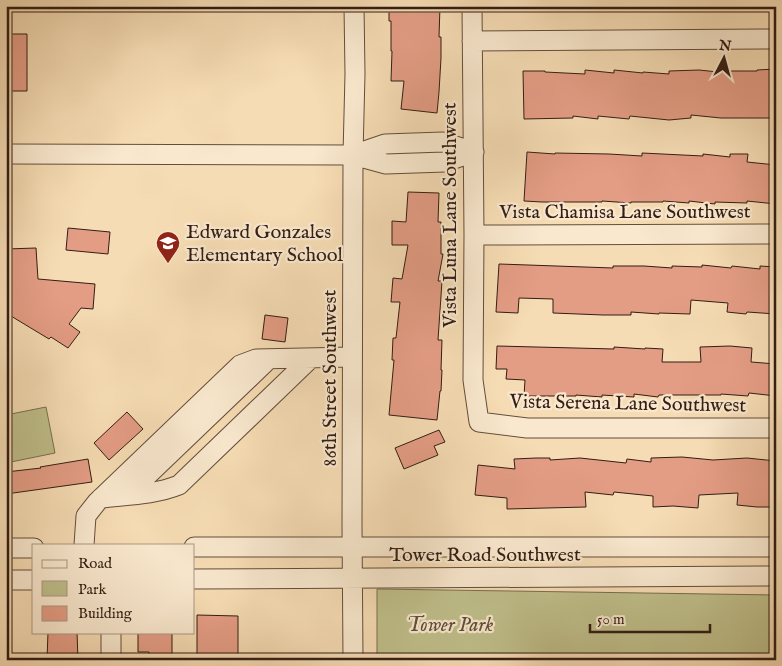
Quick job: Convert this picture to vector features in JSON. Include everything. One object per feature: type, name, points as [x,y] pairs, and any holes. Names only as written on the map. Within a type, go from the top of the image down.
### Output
[{"type":"street","name":"86th Street Southwest","points":[[353,660],[354,6]]},
{"type":"street","name":"Vista Luna Lane Southwest","points":[[472,6],[474,152],[472,380],[479,422]]},
{"type":"street","points":[[472,41],[776,39]]},
{"type":"street","points":[[6,154],[353,155],[386,164],[445,162],[474,152]]},
{"type":"street","name":"Vista Chamisa Lane Southwest","points":[[474,235],[776,234]]},
{"type":"street","points":[[84,544],[86,516],[101,498],[240,365],[256,359],[352,357]]},
{"type":"street","points":[[101,498],[165,491],[179,485],[303,358]]},
{"type":"street","points":[[128,496],[269,359]]},
{"type":"street","name":"Vista Serena Lane Southwest","points":[[479,422],[527,428],[776,428]]},
{"type":"street","name":"Tower Road Southwest","points":[[195,547],[776,547]]},
{"type":"street","points":[[6,548],[32,548]]},
{"type":"street","name":"Tower Road Southwest","points":[[195,579],[776,576]]},
{"type":"street","points":[[6,580],[32,580]]},
{"type":"street","points":[[111,634],[111,660]]},
{"type":"green space","points":[[46,407],[55,453],[6,463],[6,415]]},
{"type":"green space","name":"Tower Park","points":[[377,589],[776,595],[776,660],[377,660]]},
{"type":"building","points":[[389,6],[440,6],[439,37],[441,37],[441,58],[437,113],[401,109],[404,81],[391,81],[392,51]]},
{"type":"building","points":[[6,34],[27,34],[27,91],[6,91]]},
{"type":"building","points":[[775,69],[776,118],[721,118],[691,115],[691,118],[669,120],[630,116],[629,119],[598,116],[598,119],[573,116],[573,118],[524,119],[523,71],[585,74],[585,70],[614,73],[614,70],[669,74],[669,71],[699,70],[728,73],[728,71]]},
{"type":"building","points":[[527,152],[642,156],[642,153],[703,156],[703,154],[730,157],[730,154],[748,154],[747,162],[776,165],[776,204],[747,201],[747,203],[715,202],[715,204],[689,201],[689,203],[663,201],[631,203],[524,201]]},
{"type":"building","points":[[408,192],[439,193],[438,222],[441,222],[441,254],[443,254],[438,281],[442,281],[438,340],[442,340],[442,370],[437,420],[389,415],[394,360],[392,360],[393,338],[396,338],[400,302],[391,302],[393,278],[402,279],[408,245],[392,245],[392,221],[406,222]]},
{"type":"building","points":[[68,228],[110,232],[108,254],[66,250]]},
{"type":"building","points":[[36,248],[38,279],[95,284],[93,309],[81,308],[69,324],[80,332],[68,348],[51,337],[49,339],[6,313],[6,249]]},
{"type":"building","points":[[499,264],[613,268],[613,266],[702,267],[702,265],[760,269],[760,266],[776,267],[776,314],[727,312],[728,303],[691,300],[690,314],[631,312],[631,315],[603,315],[553,313],[553,299],[519,298],[518,313],[496,312]]},
{"type":"building","points":[[265,315],[288,318],[285,342],[262,339]]},
{"type":"building","points":[[497,346],[663,349],[662,362],[701,362],[700,347],[730,346],[752,348],[751,362],[776,364],[776,396],[749,393],[748,396],[721,394],[659,395],[658,397],[634,394],[634,397],[602,395],[602,397],[576,395],[524,396],[525,380],[506,379],[507,369],[496,369]]},
{"type":"building","points":[[127,412],[143,429],[109,460],[94,443]]},
{"type":"building","points":[[439,430],[445,442],[434,446],[438,455],[404,469],[395,448]]},
{"type":"building","points":[[682,457],[713,460],[747,458],[776,461],[776,507],[737,505],[738,493],[699,495],[698,508],[653,507],[653,496],[614,492],[613,495],[585,492],[586,507],[507,509],[507,498],[475,495],[478,465],[515,469],[514,459],[550,458],[550,460],[580,458],[626,463],[627,459],[651,462],[651,458]]},
{"type":"building","points":[[88,459],[92,482],[6,494],[6,472],[41,468]]},
{"type":"building","points":[[197,615],[238,616],[238,660],[197,660]]},
{"type":"building","points":[[48,634],[77,634],[78,660],[47,660]]},
{"type":"building","points":[[138,634],[172,634],[172,660],[149,660],[149,652],[138,652]]},
{"type":"place","name":"Edward Gonzales Elementary School","points":[[168,264]]}]
